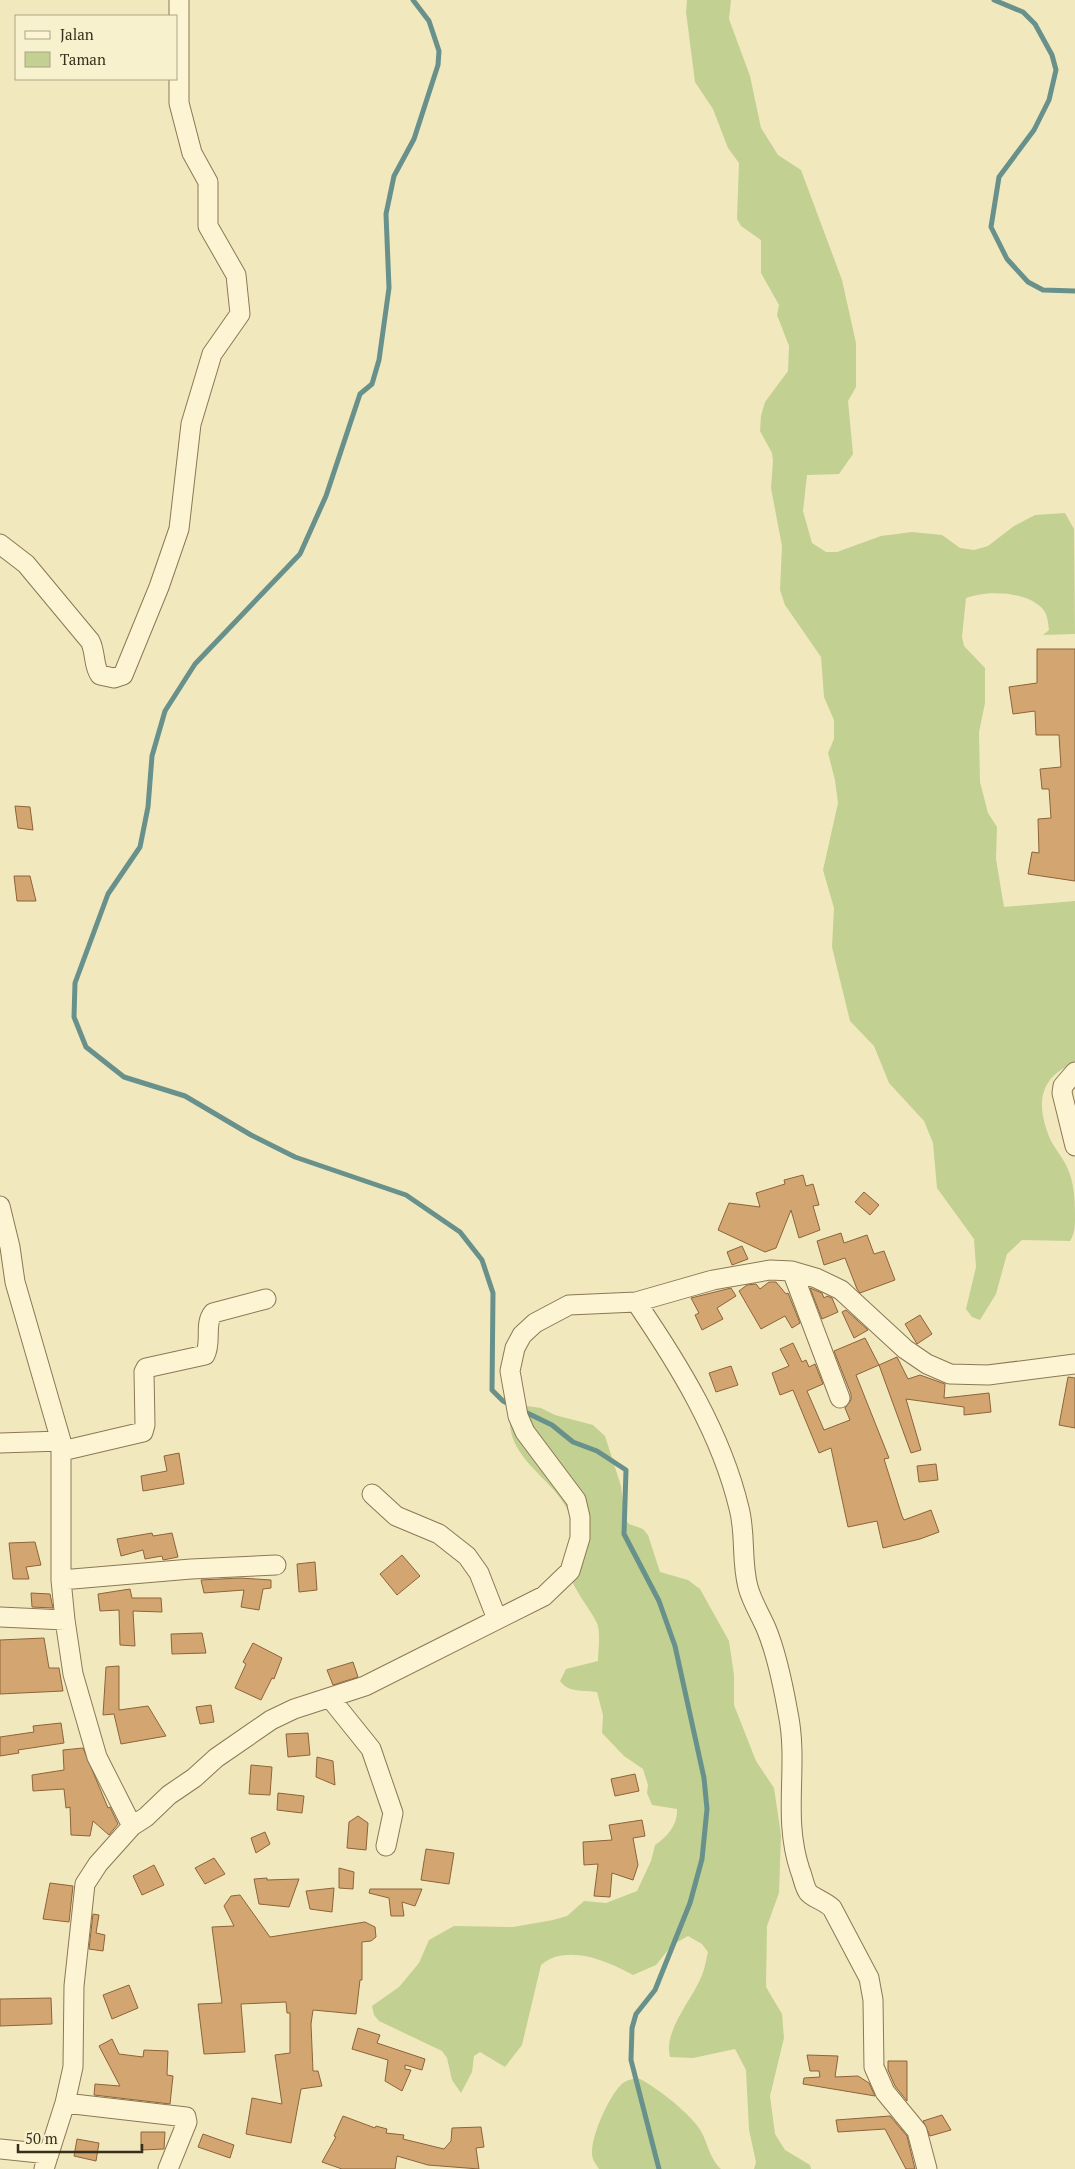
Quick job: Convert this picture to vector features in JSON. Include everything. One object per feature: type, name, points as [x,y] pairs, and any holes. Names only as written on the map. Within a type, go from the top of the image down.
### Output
[{"type":"street","points":[[0,544],[26,564],[90,641],[95,650],[97,670],[100,675],[114,678],[122,675],[159,587],[179,529],[190,424],[212,354],[217,344],[239,319],[240,314],[236,275],[208,226],[208,182],[192,153],[180,111],[179,0]]},
{"type":"street","points":[[1075,1072],[1063,1086],[1062,1093],[1075,1146]]},
{"type":"street","points":[[0,1206],[10,1247],[15,1282],[61,1446],[62,1580],[65,1620],[73,1674],[97,1757],[132,1826]]},
{"type":"street","points":[[0,2149],[46,2161],[65,2103],[73,2067],[74,1986],[85,1884],[98,1864],[132,1826],[146,1817],[169,1795],[194,1778],[216,1758],[266,1724],[294,1709],[365,1686],[544,1596],[557,1586],[570,1571],[580,1538],[580,1517],[576,1500],[535,1446],[518,1416],[510,1371],[516,1348],[522,1335],[544,1319],[569,1305],[636,1302],[713,1280],[770,1270],[792,1271],[816,1278],[840,1290],[905,1349],[927,1364],[950,1374],[988,1375],[1075,1364]]},
{"type":"street","points":[[792,1271],[840,1398]]},
{"type":"street","points":[[0,1443],[61,1446],[143,1432],[145,1425],[144,1372],[146,1368],[205,1355],[209,1321],[213,1313],[266,1299]]},
{"type":"street","points":[[636,1302],[666,1346],[702,1410],[720,1452],[739,1508],[748,1586],[766,1629],[788,1713],[792,1736],[790,1817],[794,1850],[808,1892],[813,1897],[824,1900],[832,1908],[869,1978],[873,2000],[874,2067],[885,2092],[914,2126],[927,2169]]},
{"type":"street","points":[[372,1494],[396,1516],[439,1534],[467,1556],[479,1573],[497,1619]]},
{"type":"street","points":[[62,1580],[191,1569],[276,1565]]},
{"type":"street","points":[[0,1617],[65,1620]]},
{"type":"street","points":[[330,1698],[371,1749],[393,1813],[386,1846]]},
{"type":"street","points":[[65,2103],[186,2117],[187,2122],[168,2169]]},
{"type":"green space","points":[[687,0],[731,0],[729,19],[750,76],[761,128],[778,155],[801,170],[842,280],[856,343],[856,387],[848,401],[853,454],[839,474],[807,475],[803,511],[812,543],[826,552],[837,552],[881,536],[912,532],[942,535],[960,548],[974,550],[988,546],[1014,526],[1035,515],[1065,513],[1074,529],[1075,634],[1043,635],[1049,630],[1045,613],[1035,602],[1026,598],[995,593],[966,598],[962,637],[964,646],[985,668],[985,703],[979,732],[980,782],[988,813],[997,827],[996,859],[1004,907],[1075,901],[1075,1063],[1053,1076],[1043,1094],[1042,1105],[1046,1128],[1051,1141],[1065,1164],[1071,1179],[1075,1203],[1074,1232],[1070,1241],[1022,1240],[1007,1254],[996,1294],[980,1320],[972,1317],[966,1309],[976,1267],[974,1239],[937,1188],[933,1143],[924,1121],[889,1083],[874,1046],[850,1021],[832,947],[834,908],[823,870],[838,803],[835,780],[828,753],[834,739],[834,720],[824,697],[821,657],[785,605],[780,590],[782,546],[771,488],[772,453],[760,431],[761,416],[765,402],[788,371],[789,346],[777,315],[779,305],[761,273],[761,240],[741,226],[737,219],[739,163],[728,148],[713,109],[695,82],[686,12]]},
{"type":"green space","points":[[519,1402],[526,1406],[541,1408],[555,1415],[593,1425],[605,1436],[621,1486],[625,1519],[629,1524],[643,1529],[648,1535],[660,1572],[688,1580],[700,1589],[729,1641],[734,1675],[734,1705],[756,1761],[774,1788],[781,1835],[779,1893],[767,1926],[766,1987],[782,2014],[784,2038],[770,2096],[775,2134],[785,2150],[810,2165],[811,2169],[754,2169],[756,2162],[749,2130],[746,2070],[735,2049],[693,2058],[670,2057],[671,2036],[702,1975],[708,1952],[702,1944],[688,1936],[672,1945],[656,1965],[633,1975],[612,1964],[587,1956],[562,1955],[541,1965],[522,2045],[505,2067],[480,2052],[474,2056],[472,2072],[461,2093],[452,2080],[447,2058],[442,2051],[379,2021],[374,2015],[372,2006],[399,1987],[419,1963],[429,1940],[454,1926],[513,1927],[553,1920],[567,1916],[584,1901],[606,1903],[637,1891],[651,1861],[655,1845],[664,1838],[676,1820],[677,1809],[652,1805],[647,1793],[648,1785],[643,1769],[624,1756],[602,1733],[603,1715],[597,1692],[567,1688],[560,1681],[566,1669],[598,1661],[598,1627],[568,1571],[567,1556],[573,1529],[571,1517],[564,1503],[531,1466],[513,1439],[510,1423],[512,1405]]},
{"type":"green space","points":[[638,2078],[671,2100],[694,2122],[702,2133],[713,2159],[721,2169],[599,2169],[593,2160],[593,2142],[606,2107],[618,2088],[625,2082]]},
{"type":"building","points":[[1037,649],[1075,649],[1075,881],[1028,874],[1032,852],[1039,853],[1038,819],[1051,818],[1049,789],[1042,789],[1040,769],[1061,767],[1059,735],[1036,735],[1035,711],[1013,714],[1009,687],[1037,683]]},
{"type":"building","points":[[15,806],[30,807],[33,830],[18,828]]},
{"type":"building","points":[[14,876],[30,876],[36,901],[17,901]]},
{"type":"building","points":[[803,1175],[806,1186],[813,1184],[819,1205],[813,1206],[820,1230],[799,1238],[791,1210],[776,1248],[765,1252],[718,1230],[729,1203],[760,1207],[756,1193],[785,1184],[784,1180]]},
{"type":"building","points":[[864,1192],[879,1205],[870,1215],[855,1202]]},
{"type":"building","points":[[841,1233],[844,1243],[867,1235],[874,1254],[884,1251],[895,1280],[860,1293],[845,1258],[824,1265],[817,1241]]},
{"type":"building","points":[[742,1246],[748,1259],[732,1265],[727,1252]]},
{"type":"building","points":[[769,1282],[776,1282],[786,1294],[788,1293],[800,1323],[792,1328],[785,1316],[761,1329],[739,1291],[747,1285],[756,1284],[760,1289]]},
{"type":"building","points":[[731,1288],[736,1296],[717,1308],[723,1319],[702,1330],[695,1315],[699,1313],[691,1298]]},
{"type":"building","points":[[810,1288],[822,1293],[824,1298],[827,1296],[832,1298],[838,1312],[822,1319]]},
{"type":"building","points":[[846,1310],[868,1330],[854,1338],[842,1312]]},
{"type":"building","points":[[920,1315],[932,1334],[917,1344],[905,1324]]},
{"type":"building","points":[[865,1338],[879,1365],[856,1375],[889,1458],[884,1459],[902,1516],[904,1520],[931,1510],[939,1532],[920,1539],[883,1548],[877,1521],[848,1527],[831,1448],[819,1453],[793,1390],[780,1395],[772,1373],[789,1366],[780,1349],[793,1343],[802,1362],[806,1360],[809,1367],[815,1364],[823,1384],[807,1391],[824,1430],[850,1420],[845,1408],[851,1400],[851,1394],[834,1351]]},
{"type":"building","points":[[897,1357],[908,1379],[920,1375],[945,1384],[944,1398],[989,1393],[991,1412],[964,1415],[964,1407],[906,1399],[921,1450],[911,1453],[879,1365]]},
{"type":"building","points":[[731,1366],[738,1385],[716,1392],[709,1373]]},
{"type":"building","points":[[1068,1377],[1075,1378],[1075,1428],[1059,1425]]},
{"type":"building","points":[[179,1453],[184,1484],[143,1491],[141,1476],[167,1471],[164,1456]]},
{"type":"building","points":[[936,1464],[938,1480],[919,1482],[917,1466]]},
{"type":"building","points":[[152,1533],[153,1536],[172,1533],[178,1557],[163,1560],[162,1556],[145,1559],[143,1550],[121,1556],[117,1539]]},
{"type":"building","points":[[35,1542],[41,1565],[26,1567],[29,1579],[13,1579],[9,1543]]},
{"type":"building","points":[[402,1555],[420,1576],[397,1595],[380,1574]]},
{"type":"building","points":[[315,1562],[317,1590],[299,1592],[297,1564]]},
{"type":"building","points":[[240,1578],[271,1580],[271,1588],[263,1589],[259,1610],[241,1607],[244,1590],[204,1593],[201,1580]]},
{"type":"building","points":[[130,1589],[132,1598],[161,1598],[162,1612],[133,1611],[135,1646],[120,1645],[119,1610],[100,1611],[98,1594]]},
{"type":"building","points":[[31,1593],[50,1594],[53,1608],[32,1607]]},
{"type":"building","points":[[202,1633],[206,1653],[172,1654],[171,1634]]},
{"type":"building","points":[[44,1638],[49,1668],[59,1668],[63,1691],[0,1694],[0,1640]]},
{"type":"building","points":[[253,1643],[282,1658],[274,1679],[272,1678],[261,1700],[235,1688],[246,1664],[243,1662]]},
{"type":"building","points":[[353,1662],[358,1677],[333,1685],[327,1670]]},
{"type":"building","points":[[119,1666],[119,1710],[148,1706],[166,1736],[121,1744],[114,1714],[103,1715],[106,1667]]},
{"type":"building","points":[[211,1705],[214,1722],[200,1724],[196,1707]]},
{"type":"building","points":[[61,1723],[64,1743],[18,1750],[19,1753],[0,1756],[0,1737],[34,1732],[33,1726]]},
{"type":"building","points":[[308,1733],[310,1755],[288,1757],[286,1734]]},
{"type":"building","points":[[83,1748],[108,1808],[110,1807],[118,1824],[109,1835],[93,1821],[90,1836],[71,1835],[70,1807],[66,1808],[64,1789],[33,1791],[32,1775],[64,1770],[63,1750]]},
{"type":"building","points":[[317,1757],[333,1761],[335,1785],[316,1777]]},
{"type":"building","points":[[251,1765],[272,1767],[270,1795],[249,1794]]},
{"type":"building","points":[[635,1774],[639,1791],[615,1796],[611,1779]]},
{"type":"building","points":[[278,1793],[304,1796],[302,1813],[277,1810]]},
{"type":"building","points":[[358,1816],[368,1823],[366,1850],[347,1848],[349,1822]]},
{"type":"building","points":[[642,1820],[645,1836],[633,1838],[638,1865],[633,1880],[612,1873],[610,1897],[594,1896],[598,1864],[584,1865],[583,1842],[612,1840],[609,1825]]},
{"type":"building","points":[[265,1832],[270,1844],[256,1853],[251,1838]]},
{"type":"building","points":[[426,1849],[454,1853],[449,1884],[421,1880]]},
{"type":"building","points":[[214,1858],[225,1874],[205,1884],[195,1868]]},
{"type":"building","points":[[154,1865],[164,1885],[142,1895],[133,1876]]},
{"type":"building","points":[[339,1868],[354,1872],[353,1889],[339,1888]]},
{"type":"building","points":[[267,1878],[267,1880],[299,1879],[289,1907],[259,1904],[254,1879]]},
{"type":"building","points":[[50,1883],[73,1886],[69,1922],[43,1919]]},
{"type":"building","points":[[334,1888],[332,1912],[310,1909],[306,1891]]},
{"type":"building","points":[[370,1889],[422,1889],[415,1906],[402,1902],[404,1916],[391,1916],[389,1898],[369,1893]]},
{"type":"building","points":[[240,1895],[270,1937],[365,1922],[375,1927],[376,1937],[371,1941],[362,1942],[362,1980],[360,1980],[356,2014],[313,2010],[311,2024],[313,2071],[318,2071],[322,2086],[301,2089],[291,2143],[246,2134],[252,2098],[282,2104],[275,2055],[290,2053],[290,2013],[287,2013],[286,2002],[241,2004],[245,2052],[204,2054],[198,2004],[222,2003],[212,1927],[234,1926],[224,1906],[231,1896]]},
{"type":"building","points":[[93,1914],[99,1915],[96,1933],[105,1935],[103,1951],[89,1949]]},
{"type":"building","points":[[129,1985],[138,2008],[112,2019],[103,1995]]},
{"type":"building","points":[[51,1998],[52,2024],[0,2026],[0,1999]]},
{"type":"building","points":[[358,2028],[380,2035],[377,2043],[425,2059],[422,2070],[405,2065],[405,2069],[411,2070],[402,2091],[385,2081],[388,2060],[352,2049]]},
{"type":"building","points":[[112,2039],[119,2054],[143,2057],[144,2050],[168,2051],[167,2075],[173,2076],[170,2104],[94,2095],[95,2084],[120,2086],[99,2046]]},
{"type":"building","points":[[807,2055],[838,2056],[835,2077],[858,2076],[869,2083],[875,2096],[803,2084],[804,2078],[820,2077],[819,2071],[810,2071]]},
{"type":"building","points":[[888,2061],[907,2061],[907,2101],[895,2086],[888,2070]]},
{"type":"building","points":[[942,2115],[951,2130],[930,2136],[923,2121]]},
{"type":"building","points":[[343,2116],[375,2128],[376,2126],[387,2129],[386,2133],[404,2135],[403,2139],[444,2149],[451,2141],[452,2128],[481,2127],[484,2147],[476,2148],[479,2169],[428,2165],[397,2156],[395,2169],[342,2169],[322,2162],[336,2137],[334,2136]]},
{"type":"building","points":[[890,2116],[907,2136],[915,2169],[906,2169],[885,2129],[838,2132],[836,2120]]},
{"type":"building","points":[[141,2132],[165,2132],[164,2149],[141,2150]]},
{"type":"building","points":[[203,2134],[234,2145],[230,2158],[198,2147]]},
{"type":"building","points":[[77,2139],[99,2143],[96,2161],[74,2156]]},
{"type":"waterway","points":[[413,0],[429,21],[439,51],[438,65],[414,139],[394,176],[386,214],[389,288],[379,360],[372,384],[360,394],[326,496],[300,554],[195,664],[165,711],[152,756],[148,807],[140,847],[108,894],[75,983],[74,1017],[86,1047],[124,1077],[185,1096],[251,1135],[295,1157],[406,1195],[460,1232],[482,1260],[493,1293],[492,1390],[503,1401],[511,1405]]},
{"type":"waterway","points":[[994,0],[1023,12],[1035,24],[1052,55],[1056,70],[1049,100],[1034,130],[999,177],[991,227],[1007,259],[1028,282],[1043,290],[1075,291]]},
{"type":"waterway","points":[[521,1410],[552,1425],[573,1442],[597,1451],[626,1470],[624,1534],[659,1601],[675,1646],[704,1778],[707,1809],[702,1859],[690,1903],[655,1990],[636,2014],[632,2028],[631,2060],[659,2169]]}]
